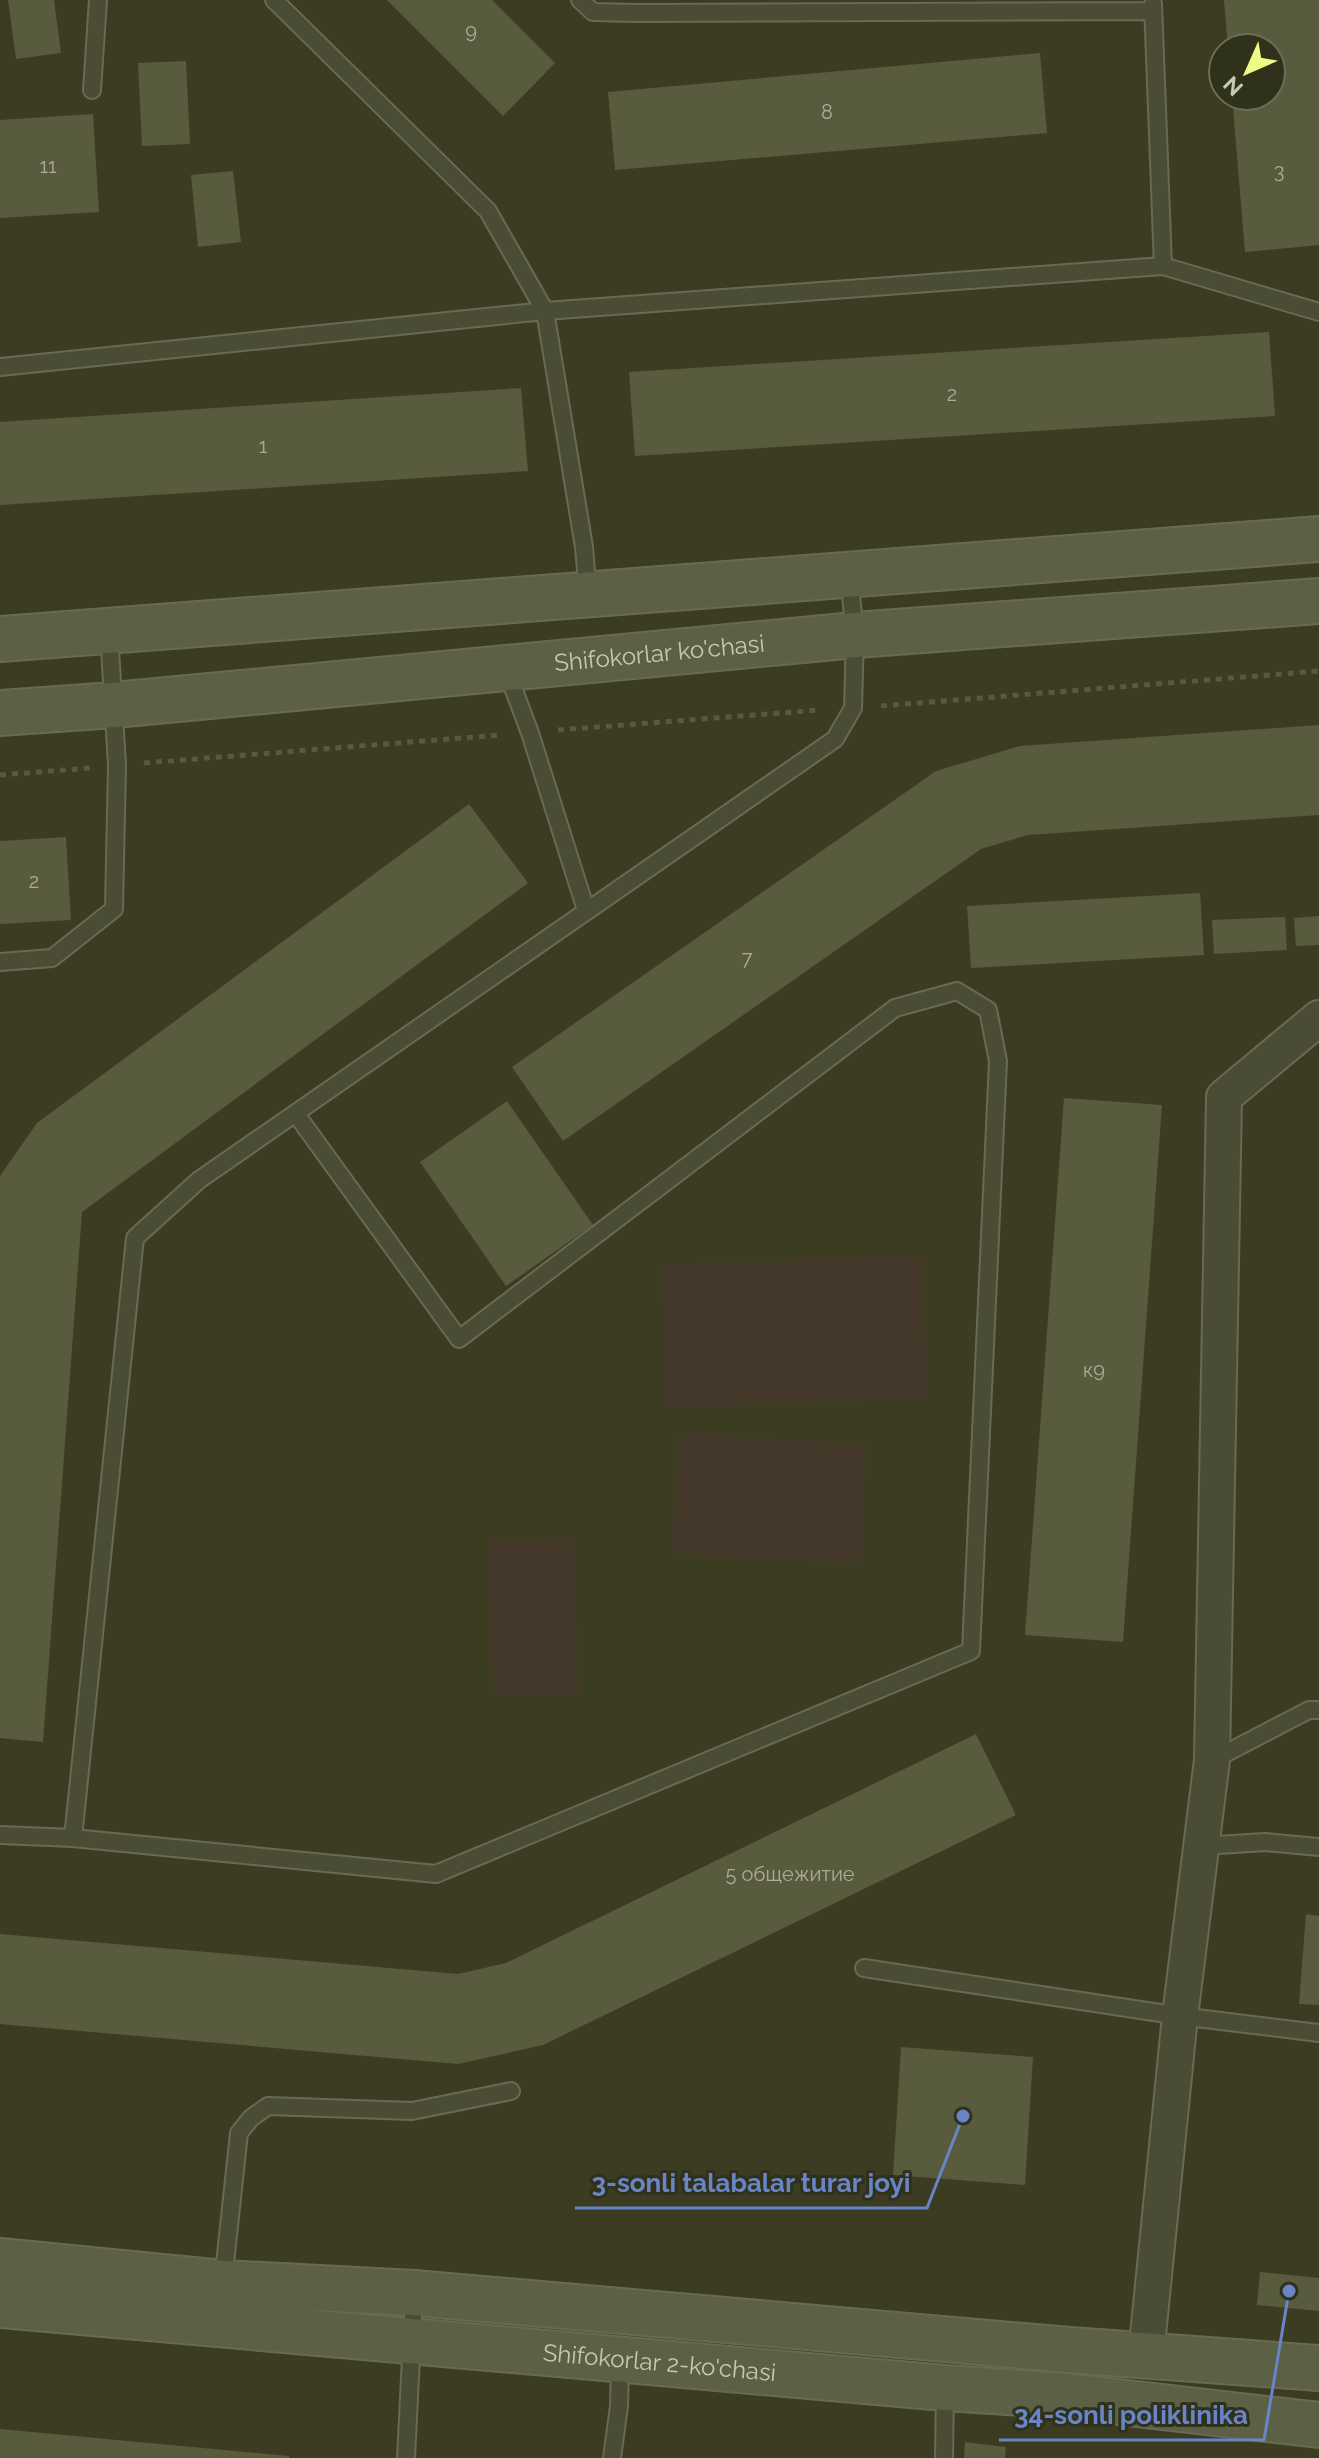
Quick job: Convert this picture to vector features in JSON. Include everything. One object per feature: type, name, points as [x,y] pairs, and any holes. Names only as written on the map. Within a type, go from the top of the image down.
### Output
[{"type":"street","points":[[0,639],[1319,539]]},
{"type":"street","name":"Shifokorlar ko'chasi","points":[[0,713],[855,635],[1319,601]]},
{"type":"street","points":[[1146,2355],[1180,2016],[1212,1760],[1224,1097],[1319,1018]]},
{"type":"street","name":"Shifokorlar 2-ko'chasi","points":[[0,2261],[223,2283],[414,2293],[1319,2368]]},
{"type":"street","name":"Shifokorlar 2-ko'chasi","points":[[0,2305],[1067,2396],[1319,2425]]},
{"type":"lane","points":[[92,90],[98,0]]},
{"type":"lane","points":[[274,0],[488,211],[545,311],[584,547],[588,594]]},
{"type":"lane","points":[[580,0],[593,12],[637,13],[1153,6],[1163,266]]},
{"type":"lane","points":[[0,367],[545,311],[1163,266],[1319,312]]},
{"type":"lane","points":[[73,1838],[135,1238],[199,1180],[835,739],[853,708],[855,635],[849,575]]},
{"type":"lane","points":[[0,962],[52,958],[114,909],[117,765],[109,630]]},
{"type":"lane","points":[[506,668],[586,910]]},
{"type":"lane","points":[[0,1835],[73,1838],[436,1874],[971,1651],[998,1061],[988,1010],[957,991],[895,1008],[459,1339],[296,1114]]},
{"type":"lane","points":[[1212,1760],[1309,1710],[1319,1710]]},
{"type":"lane","points":[[1202,1846],[1265,1842],[1319,1847]]},
{"type":"lane","points":[[864,1968],[1180,2016],[1319,2033]]},
{"type":"lane","points":[[223,2283],[239,2133],[251,2118],[268,2106],[412,2111],[511,2091]]},
{"type":"lane","points":[[406,2458],[414,2293]]},
{"type":"lane","points":[[612,2458],[619,2406],[620,2360]]},
{"type":"lane","points":[[944,2458],[945,2388]]},
{"type":"path","points":[[0,775],[1319,671]]},
{"type":"shaded area","points":[[922,1257],[927,1399],[666,1407],[662,1264]]},
{"type":"shaded area","points":[[679,1433],[867,1445],[860,1564],[672,1553]]},
{"type":"shaded area","points":[[574,1538],[579,1694],[493,1696],[489,1540]]},
{"type":"building","points":[[8,0],[54,0],[61,53],[16,59]]},
{"type":"building","points":[[387,0],[492,0],[555,63],[503,116]]},
{"type":"building","points":[[1224,0],[1319,0],[1319,245],[1245,252],[1233,112],[1287,112],[1287,32],[1227,32]]},
{"type":"building","points":[[1040,53],[1047,133],[615,170],[608,92]]},
{"type":"building","points":[[186,61],[190,144],[142,146],[138,63]]},
{"type":"building","points":[[93,114],[99,212],[0,218],[0,120]]},
{"type":"building","points":[[233,171],[241,242],[198,247],[191,175]]},
{"type":"building","points":[[1269,332],[1275,416],[635,456],[629,372]]},
{"type":"building","points":[[521,388],[528,471],[0,505],[0,422]]},
{"type":"building","points":[[1319,725],[1319,815],[1028,835],[981,849],[563,1141],[512,1067],[936,771],[1020,746]]},
{"type":"building","points":[[469,804],[528,883],[82,1212],[43,1742],[0,1738],[0,1176],[37,1123]]},
{"type":"building","points":[[66,837],[71,920],[0,924],[0,841]]},
{"type":"building","points":[[1200,893],[1204,955],[971,968],[967,906]]},
{"type":"building","points":[[1319,916],[1319,945],[1296,946],[1294,918]]},
{"type":"building","points":[[1285,917],[1287,950],[1214,954],[1212,920]]},
{"type":"building","points":[[1064,1098],[1162,1105],[1123,1642],[1025,1635]]},
{"type":"building","points":[[507,1101],[593,1225],[506,1286],[420,1162]]},
{"type":"building","points":[[976,1734],[1016,1815],[543,2045],[458,2064],[0,2024],[0,1934],[458,1974],[506,1963]]},
{"type":"building","points":[[1306,1914],[1319,1916],[1319,2005],[1299,2004]]},
{"type":"building","points":[[901,2047],[1033,2057],[1025,2185],[893,2175]]},
{"type":"building","points":[[1260,2272],[1319,2278],[1319,2311],[1257,2305]]},
{"type":"building","points":[[0,2429],[289,2456],[289,2458],[0,2458]]},
{"type":"building","points":[[965,2442],[1006,2447],[1005,2458],[964,2458]]},
{"type":"place","name":"3-sonli talabalar turar joyi","points":[[963,2116]]},
{"type":"place","name":"34-sonli poliklinika","points":[[1289,2291]]}]
